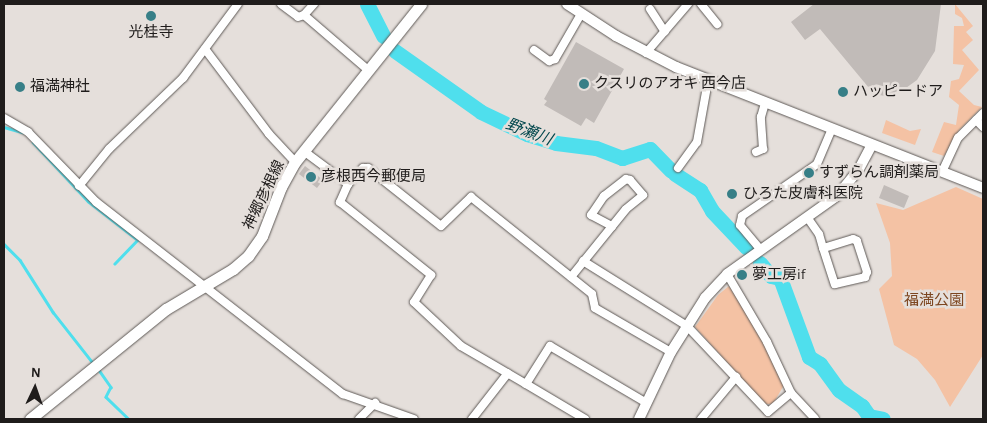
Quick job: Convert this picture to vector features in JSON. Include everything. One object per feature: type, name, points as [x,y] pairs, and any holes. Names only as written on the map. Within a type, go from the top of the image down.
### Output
[{"type":"main road","name":"神郷彦根線","points":[[30,419],[166,309],[207,286],[248,256],[262,236],[281,187],[295,162],[305,152],[421,4]]},
{"type":"street","points":[[79,186],[109,149],[183,78],[238,4]]},
{"type":"street","points":[[281,4],[298,17],[304,15],[314,4]]},
{"type":"street","points":[[567,4],[646,53],[708,81],[983,188]]},
{"type":"street","points":[[646,53],[688,4]]},
{"type":"street","points":[[701,4],[717,24]]},
{"type":"street","points":[[650,9],[664,32]]},
{"type":"street","points":[[534,50],[549,61],[555,59],[581,14]]},
{"type":"street","points":[[304,15],[369,71]]},
{"type":"street","points":[[205,49],[269,134],[295,162]]},
{"type":"street","points":[[678,168],[697,142],[708,81]]},
{"type":"street","points":[[756,152],[763,149],[761,117],[765,103]]},
{"type":"street","points":[[942,172],[958,138],[983,113]]},
{"type":"street","points":[[4,118],[28,132],[79,186],[198,283],[207,286],[349,398],[375,404],[414,419]]},
{"type":"street","points":[[976,120],[983,127]]},
{"type":"street","points":[[760,249],[740,225],[742,216],[817,164],[832,129]]},
{"type":"street","points":[[639,419],[645,402],[671,352],[705,298],[727,274],[849,184],[872,145]]},
{"type":"street","points":[[305,152],[348,184]]},
{"type":"street","points":[[585,419],[461,346],[414,302],[431,275],[340,202],[348,184],[363,168],[368,168],[441,226],[471,197],[592,294],[595,308],[671,352]]},
{"type":"street","points":[[572,277],[612,226],[643,195],[630,180],[626,179],[604,196],[590,215],[612,226]]},
{"type":"street","points":[[807,216],[819,234],[823,248],[835,284],[865,277],[867,272],[857,241],[853,239],[823,248]]},
{"type":"street","points":[[583,261],[686,326],[768,412]]},
{"type":"street","points":[[727,274],[767,342],[791,393],[815,419]]},
{"type":"street","points":[[526,384],[550,346],[645,402]]},
{"type":"street","points":[[472,419],[508,373]]},
{"type":"street","points":[[701,419],[736,377]]},
{"type":"street","points":[[761,419],[791,393]]},
{"type":"street","points":[[359,419],[375,404]]},
{"type":"green space","points":[[955,4],[973,26],[966,32],[973,40],[962,50],[979,70],[959,91],[974,105],[982,107],[959,130],[944,156],[932,152],[944,122],[956,125],[959,105],[949,97],[951,81],[959,79],[964,65],[953,64],[954,26],[964,26],[962,18],[955,14]]},
{"type":"green space","points":[[886,120],[910,131],[921,129],[915,145],[882,133]]},
{"type":"green space","name":"福満公園","points":[[956,187],[983,199],[983,355],[950,407],[935,380],[917,359],[894,345],[879,289],[892,276],[890,243],[876,203],[903,210]]},
{"type":"green space","points":[[729,286],[767,348],[784,385],[773,404],[765,404],[695,327],[718,295]]},
{"type":"building","points":[[814,4],[941,4],[935,51],[917,80],[899,93],[885,96],[874,94],[820,29],[805,40],[791,22]]},
{"type":"building","name":"クスリのアオキ 西今店","points":[[576,42],[624,69],[594,123],[586,118],[581,126],[544,105],[547,101],[544,99]]},
{"type":"building","name":"彦根西今郵便局","points":[[305,166],[323,180],[317,188],[299,174]]},
{"type":"building","points":[[884,185],[909,196],[904,208],[879,198]]},
{"type":"waterway","name":"野瀬川","points":[[367,4],[383,36]]},
{"type":"waterway","name":"野瀬川","points":[[395,51],[481,112],[527,134],[556,143],[596,148],[622,158],[650,149],[671,171]]},
{"type":"waterway","points":[[4,127],[22,132]]},
{"type":"waterway","points":[[33,142],[88,201],[138,240],[115,264]]},
{"type":"waterway","name":"野瀬川","points":[[675,174],[700,190],[712,211],[746,247]]},
{"type":"waterway","points":[[4,244],[20,260],[53,312],[93,363]]},
{"type":"waterway","name":"野瀬川","points":[[760,263],[771,276],[780,278],[809,357],[820,364],[839,390],[862,406],[869,416],[883,419]]},
{"type":"waterway","points":[[99,370],[111,387],[106,397],[129,419]]},
{"type":"place","name":"光桂寺","points":[[151,16]]},
{"type":"place","name":"クスリのアオキ 西今店","points":[[584,84]]},
{"type":"place","name":"福満神社","points":[[20,87]]},
{"type":"place","name":"ハッピードア","points":[[843,92]]},
{"type":"place","name":"すずらん調剤薬局","points":[[809,173]]},
{"type":"place","name":"彦根西今郵便局","points":[[311,177]]},
{"type":"place","name":"ひろた皮膚科医院","points":[[732,194]]},
{"type":"place","name":"夢工房if","points":[[742,275]]}]
